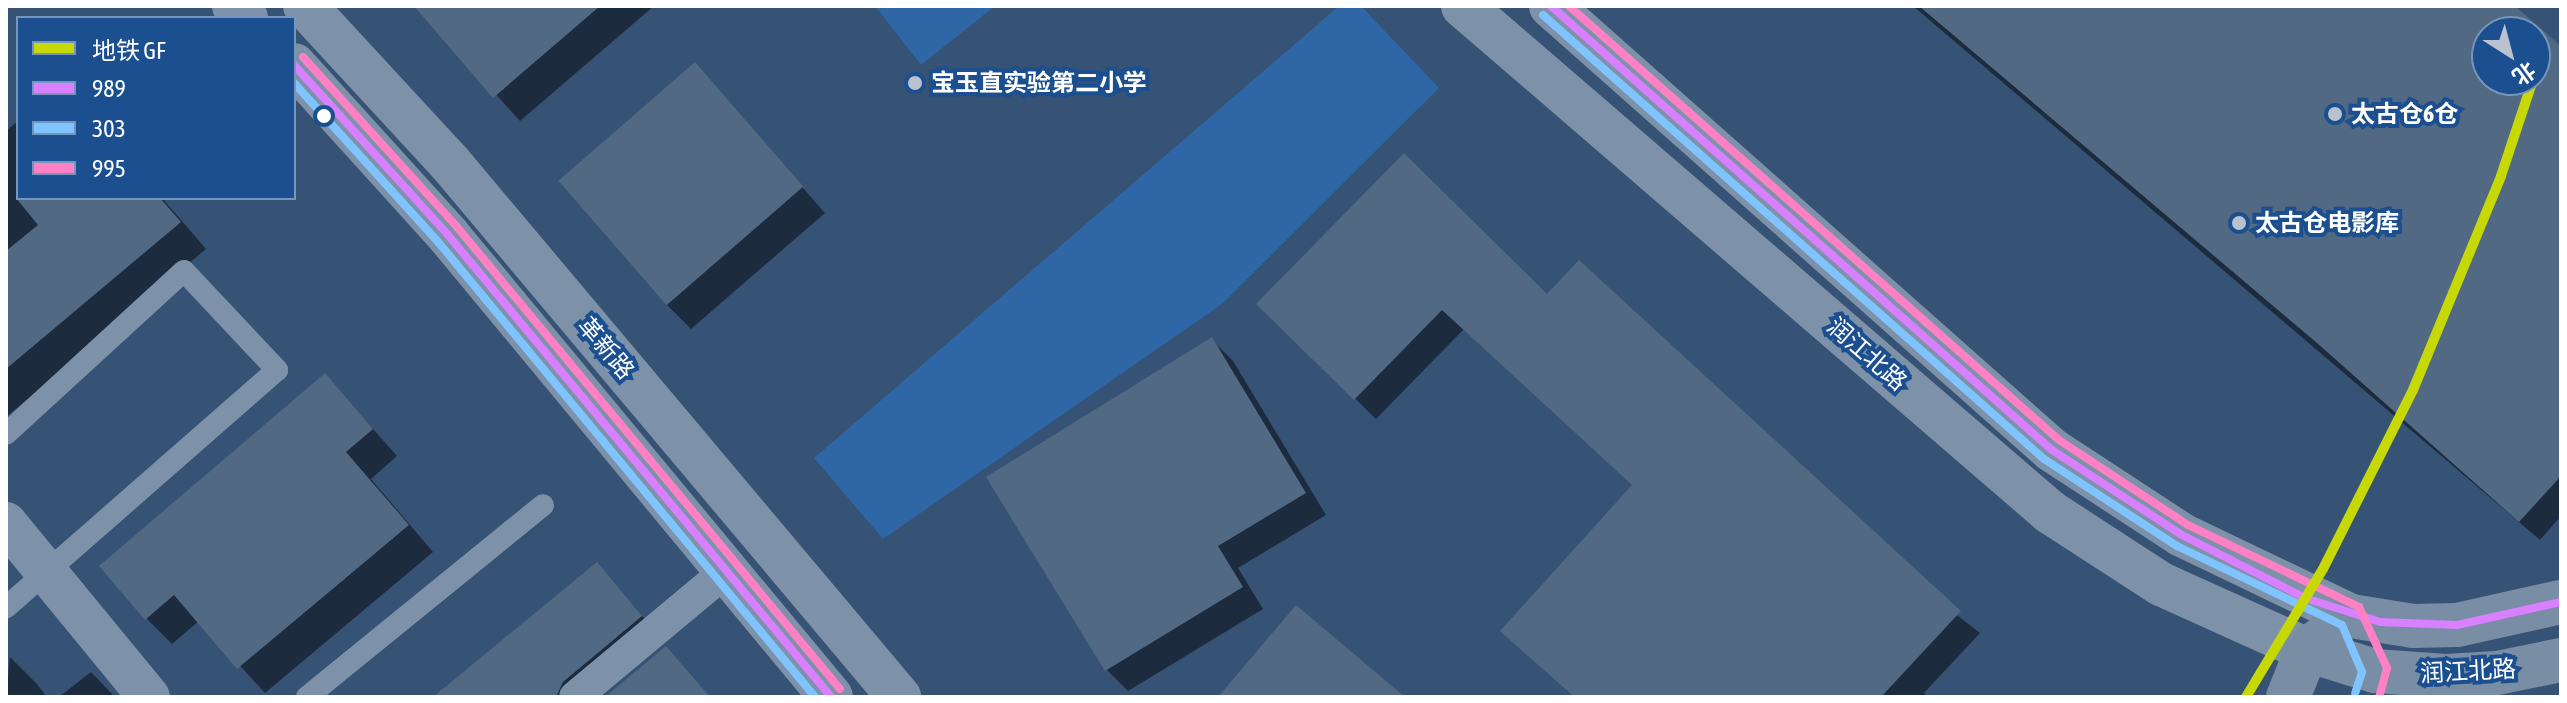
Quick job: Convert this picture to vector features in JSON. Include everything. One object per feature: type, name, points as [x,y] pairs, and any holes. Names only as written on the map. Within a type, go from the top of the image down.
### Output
[{"type":"main road","name":"润江北路","points":[[2351,616],[2413,626],[2457,625],[2561,602]]},
{"type":"main road","points":[[2288,697],[2307,650],[2351,616],[2371,684]]},
{"type":"main road","name":"润江北路","points":[[2307,650],[2371,684],[2472,675],[2561,660]]},
{"type":"street","name":"革新路","points":[[305,6],[459,174],[899,697]]},
{"type":"street","name":"润江北路","points":[[1463,6],[2050,512],[2161,584],[2307,650]]},
{"type":"street","name":"润江北路","points":[[1551,6],[2052,450],[2182,535],[2351,616]]},
{"type":"street","name":"革新路","points":[[296,67],[448,235],[831,697]]},
{"type":"street","points":[[6,523],[149,697]]},
{"type":"street","points":[[575,697],[726,571]]},
{"type":"lane","points":[[6,434],[184,271],[277,370],[6,607]]},
{"type":"lane","points":[[307,697],[543,505]]},
{"type":"shaded area","points":[[875,6],[995,6],[921,65]]},
{"type":"shaded area","points":[[1339,6],[1361,6],[1439,88],[1222,304],[883,539],[814,458]]},
{"type":"building","points":[[414,6],[600,6],[493,98]]},
{"type":"building","points":[[1919,6],[2515,6],[2526,16],[2471,16],[2471,96],[2551,96],[2551,37],[2561,46],[2561,476],[2519,522],[2317,343]]},
{"type":"building","points":[[695,62],[803,187],[667,305],[558,181]]},
{"type":"building","points":[[1404,153],[1547,294],[1579,260],[1961,611],[1881,697],[1574,697],[1500,631],[1632,485],[1442,310],[1354,400],[1256,304]]},
{"type":"building","points":[[18,200],[162,200],[181,222],[6,369],[6,251],[38,225]]},
{"type":"building","points":[[1212,337],[1306,493],[1218,546],[1243,587],[1105,671],[986,477]]},
{"type":"building","points":[[325,373],[373,429],[346,452],[409,525],[237,669],[174,595],[145,620],[99,566]]},
{"type":"building","points":[[597,562],[642,616],[563,682],[556,697],[433,697]]},
{"type":"building","points":[[1296,605],[1405,697],[1218,697]]},
{"type":"building","points":[[666,646],[710,697],[605,697]]},
{"type":"metro line","name":"GF","points":[[2246,697],[2323,569],[2413,390],[2501,176],[2528,96]]},
{"type":"transit line","name":"989","points":[[1551,6],[2052,450],[2182,535],[2305,598],[2380,622],[2457,625],[2561,602]]},
{"type":"transit line","name":"995","points":[[1569,6],[2059,440],[2188,525],[2359,607],[2387,668],[2379,697]]},
{"type":"transit line","name":"303","points":[[1543,15],[2044,459],[2177,546],[2342,625],[2362,672],[2355,693]]},
{"type":"transit line","name":"995","points":[[303,57],[457,227],[840,689]]},
{"type":"transit line","name":"989","points":[[296,67],[448,235],[831,697]]},
{"type":"transit line","name":"303","points":[[296,85],[439,243],[815,697]]},
{"type":"place","name":"宝玉直实验第二小学","points":[[915,83]]},
{"type":"place","name":"太古仓6仓","points":[[2335,114]]},
{"type":"place","name":"太古仓电影库","points":[[2239,223]]}]
